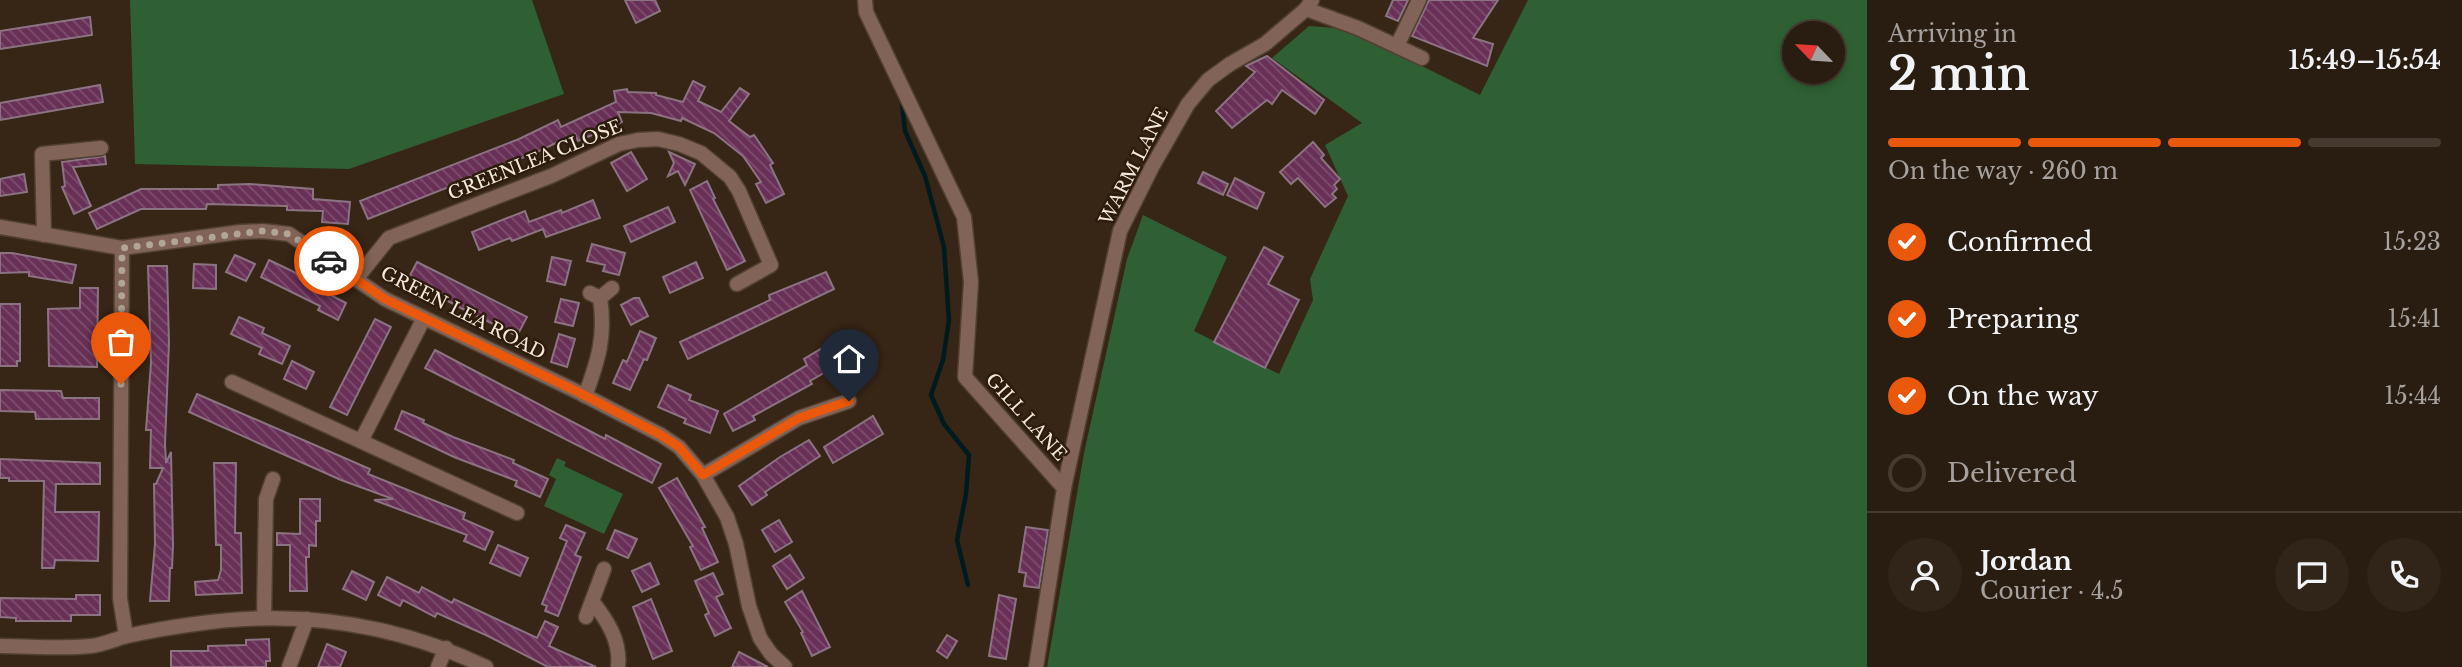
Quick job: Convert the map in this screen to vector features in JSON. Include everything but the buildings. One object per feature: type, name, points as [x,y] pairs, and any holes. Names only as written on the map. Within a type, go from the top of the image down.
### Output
[{"type":"street","name":"GILL LANE","points":[[866,0],[866,12],[964,217],[971,282],[965,377],[1064,488],[1036,667]]},
{"type":"street","points":[[1396,46],[1419,0]]},
{"type":"street","name":"WARM LANE","points":[[1064,488],[1120,231],[1188,104],[1208,80],[1265,44],[1309,5]]},
{"type":"street","points":[[1309,5],[1422,58]]},
{"type":"street","name":"GREENLEA CLOSE","points":[[356,279],[389,238],[551,176],[619,144],[658,139],[701,153],[730,177],[738,191],[771,265],[737,284]]},
{"type":"street","points":[[44,235],[42,154],[101,148]]},
{"type":"street","name":"GREEN LEA ROAD","points":[[0,227],[122,248],[240,232],[289,234],[385,299],[661,435],[679,447],[703,475],[727,517],[736,544],[749,606],[760,638],[771,654],[785,667]]},
{"type":"street","points":[[122,248],[120,598],[126,636]]},
{"type":"street","points":[[584,396],[602,342],[601,293]]},
{"type":"street","points":[[362,441],[424,318]]},
{"type":"street","points":[[232,382],[517,513]]},
{"type":"street","points":[[703,475],[799,418],[849,401]]},
{"type":"street","points":[[264,618],[266,499],[274,480]]},
{"type":"street","points":[[586,617],[604,569]]},
{"type":"street","points":[[592,601],[611,625],[619,657],[618,667]]},
{"type":"street","points":[[0,646],[92,646],[126,636],[198,624],[264,618],[307,619],[360,625],[446,648],[486,667]]},
{"type":"street","points":[[289,667],[307,619]]},
{"type":"street","points":[[438,667],[446,648]]},
{"type":"green space","points":[[130,0],[532,0],[564,94],[349,169],[135,164]]},
{"type":"green space","points":[[1528,0],[1867,0],[1867,667],[1047,667],[1084,453],[1127,259],[1143,215],[1227,257],[1194,331],[1279,374],[1313,300],[1310,279],[1348,196],[1325,145],[1362,123],[1272,58],[1309,26],[1348,29],[1480,95]]},
{"type":"green space","points":[[557,458],[566,462],[564,466],[623,494],[604,534],[544,506],[556,479],[549,475]]},
{"type":"waterway","points":[[902,103],[905,131],[925,176],[944,247],[949,320],[943,360],[931,395],[944,424],[969,455],[966,494],[957,540],[968,585]]},
{"type":"way so far","points":[[121,384],[122,248],[263,231],[289,234],[329,261]]},
{"type":"route","points":[[329,261],[385,299],[661,435],[679,447],[703,475],[799,418],[849,401]]}]
